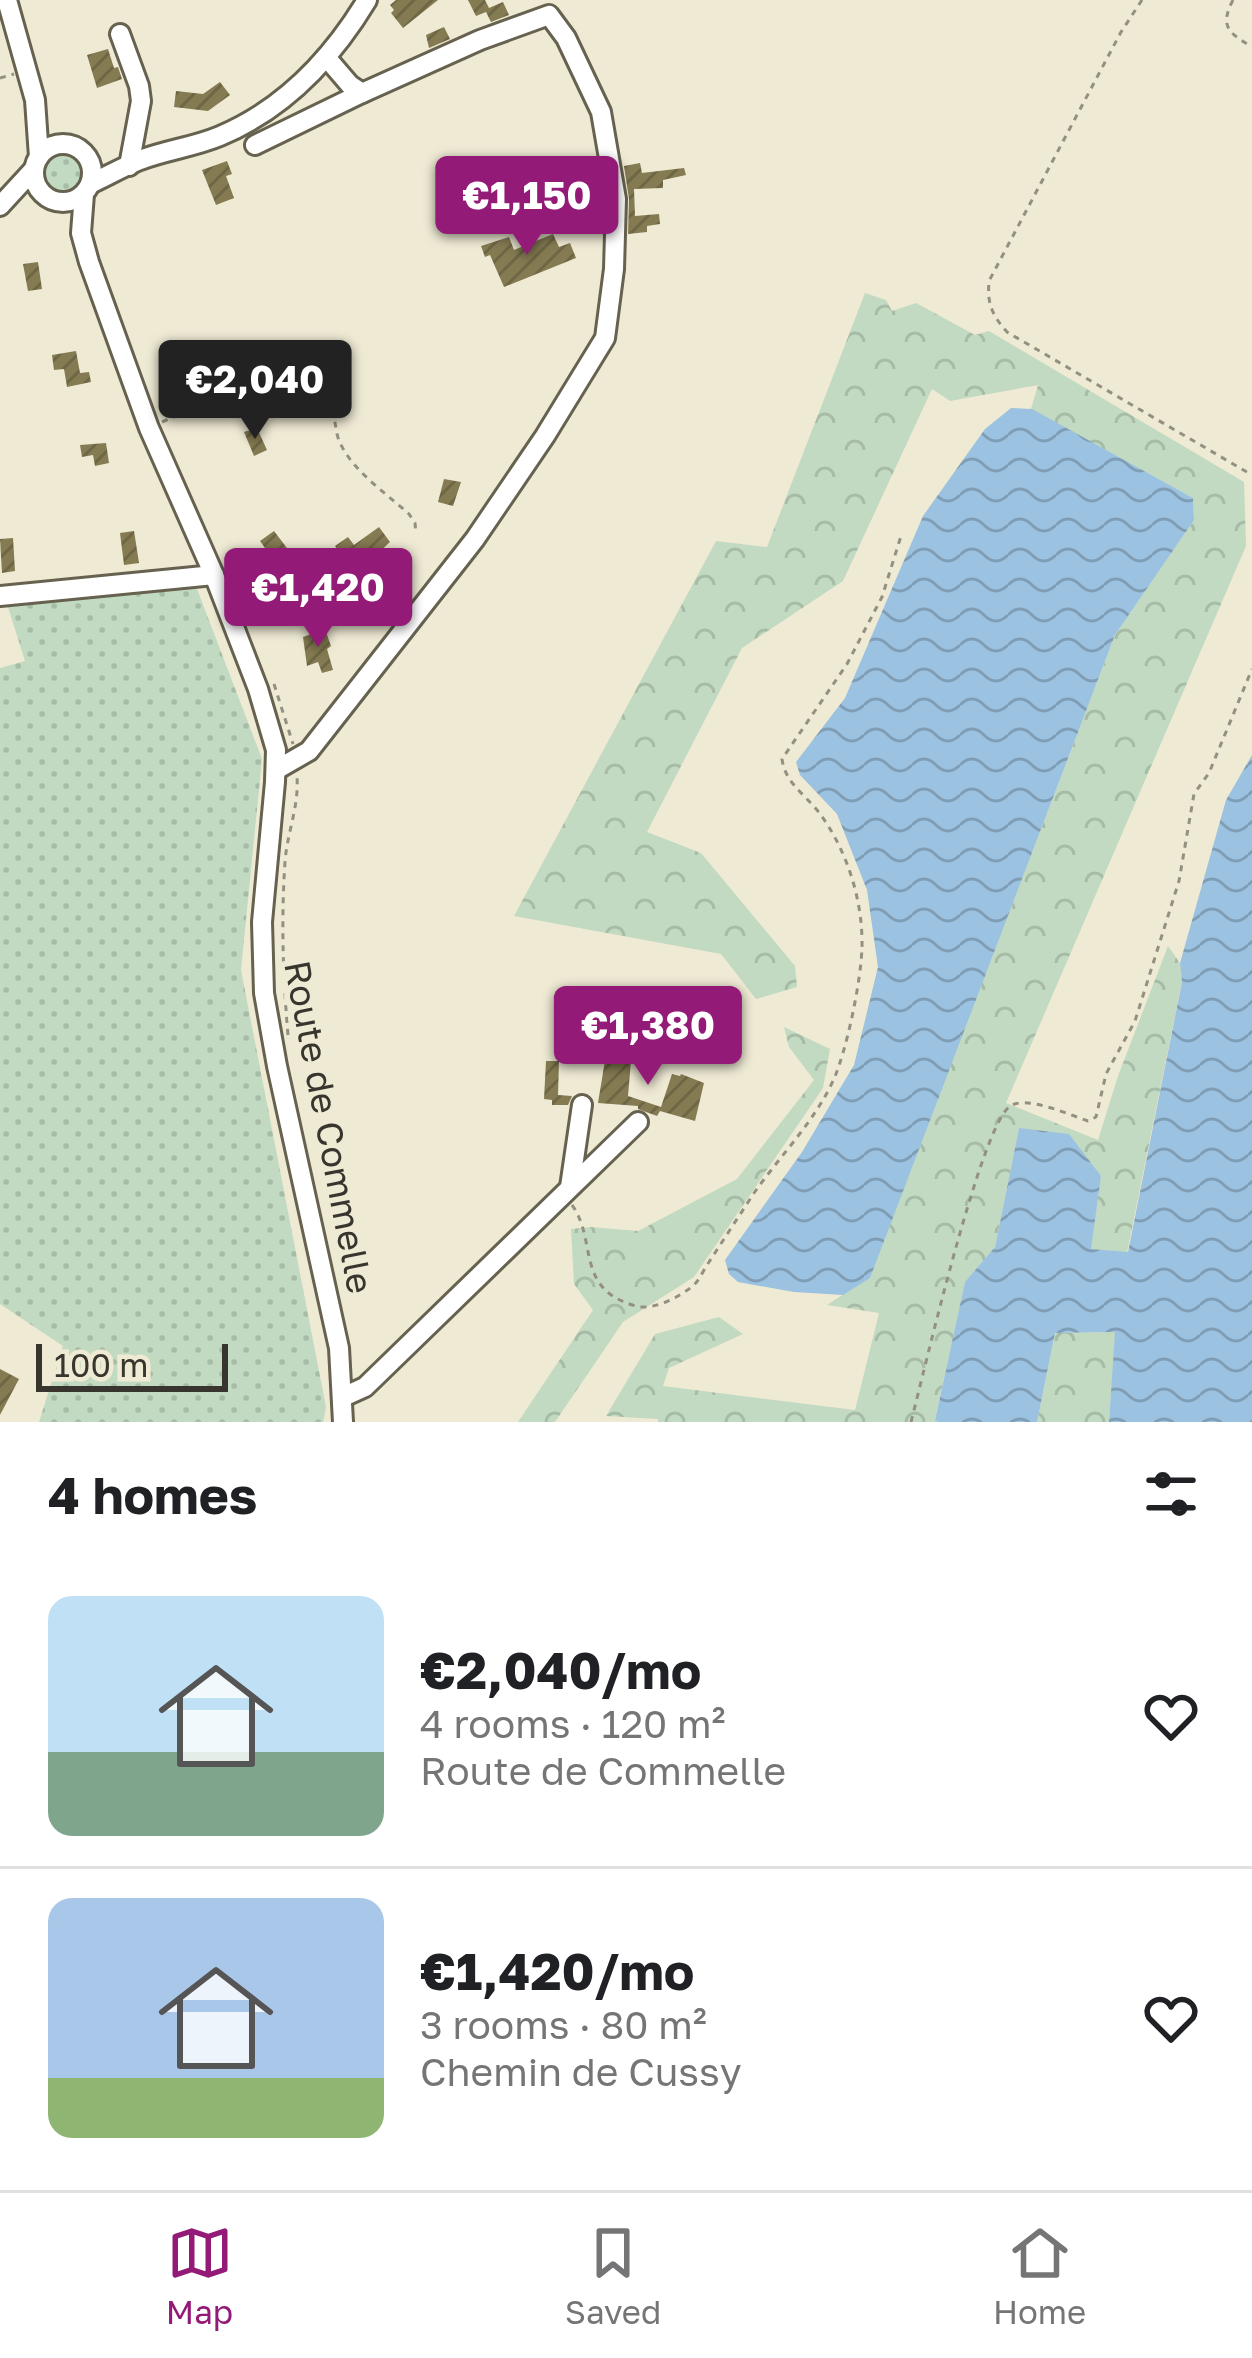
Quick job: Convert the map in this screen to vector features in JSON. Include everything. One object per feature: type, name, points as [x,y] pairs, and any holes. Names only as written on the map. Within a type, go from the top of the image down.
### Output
[{"type":"street","points":[[7,0],[35,100],[49,125],[65,143],[84,153],[134,161]]},
{"type":"street","points":[[2,205],[27,195],[70,202],[134,161],[184,150],[240,127],[273,107],[326,57],[367,0]]},
{"type":"street","points":[[255,146],[545,8],[566,38],[601,112],[616,199],[614,269],[604,338],[475,539],[309,751],[276,770]]},
{"type":"street","points":[[120,34],[141,101],[134,161]]},
{"type":"street","points":[[326,57],[362,93]]},
{"type":"street","points":[[35,100],[36,186],[48,197]]},
{"type":"street","points":[[2,205],[54,145],[65,143]]},
{"type":"street","points":[[84,153],[92,167],[87,189]]},
{"type":"street","name":"Route de Commelle","points":[[87,189],[81,233],[89,262],[149,428],[214,575],[276,750],[262,922],[264,993],[339,1348],[343,1422]]},
{"type":"street","name":"Route de Commelle","points":[[48,197],[81,233]]},
{"type":"street","points":[[0,596],[214,575]]},
{"type":"street","points":[[567,1190],[582,1105]]},
{"type":"street","points":[[344,1397],[365,1387],[638,1121]]},
{"type":"path","points":[[1142,0],[989,281],[988,302],[1007,332],[1252,475]]},
{"type":"path","points":[[1233,0],[1225,15],[1228,28],[1252,46]]},
{"type":"path","points":[[149,428],[309,363],[331,380],[337,434],[350,460],[410,514],[416,534]]},
{"type":"path","points":[[567,1190],[581,1217],[588,1262],[597,1280],[628,1304],[654,1307],[695,1284],[835,1077],[858,988],[861,920],[838,841],[784,773],[782,759],[847,664],[881,597],[901,536]]},
{"type":"path","points":[[911,1422],[980,1164],[1006,1108],[1017,1103],[1036,1104],[1088,1121],[1096,1117],[1106,1074],[1135,1021],[1179,881],[1194,794],[1209,773],[1252,669]]},
{"type":"path","points":[[269,673],[283,706],[296,761],[298,800],[287,838],[281,957],[289,1045]]},
{"type":"green space","points":[[64,148],[79,155],[86,170],[79,185],[64,192],[49,185],[42,170],[49,155]]},
{"type":"green space","points":[[865,293],[886,300],[892,311],[916,303],[975,335],[989,331],[1244,482],[1246,546],[1006,1103],[1098,1140],[1168,946],[1180,963],[1182,981],[1127,1253],[1090,1249],[1101,1176],[1019,1128],[995,1247],[965,1283],[938,1422],[658,1422],[606,1416],[655,1334],[719,1317],[743,1334],[669,1368],[663,1386],[855,1410],[879,1313],[827,1305],[870,1277],[1115,635],[1194,520],[1193,498],[1031,409],[1038,385],[950,401],[932,389],[843,581],[742,648],[647,832],[701,853],[795,966],[797,987],[756,999],[721,954],[514,916],[716,541],[767,547]]},
{"type":"green space","points":[[194,581],[262,759],[241,970],[326,1407],[323,1422],[39,1422],[63,1346],[0,1304],[0,668],[25,661],[8,607]]},
{"type":"green space","points":[[784,1027],[830,1049],[823,1088],[694,1277],[623,1322],[555,1422],[518,1422],[593,1310],[574,1284],[571,1229],[638,1231],[737,1179],[814,1080],[789,1047]]},
{"type":"green space","points":[[1116,1332],[1109,1422],[1037,1422],[1055,1333]]},
{"type":"water","points":[[1011,408],[1032,409],[1193,498],[1194,520],[1115,635],[870,1278],[843,1295],[738,1282],[729,1274],[725,1260],[802,1152],[854,1065],[878,967],[867,890],[837,814],[800,775],[796,762],[845,698],[923,516],[985,429]]},
{"type":"water","points":[[1252,755],[1252,1422],[1109,1422],[1115,1332],[1055,1333],[1037,1422],[938,1422],[965,1282],[995,1247],[1019,1128],[1069,1134],[1101,1176],[1091,1249],[1128,1252],[1182,982],[1180,963],[1226,800]]},
{"type":"building","points":[[396,0],[438,0],[403,28],[391,13],[390,5]]},
{"type":"building","points":[[468,0],[485,0],[489,8],[503,2],[509,15],[491,22],[486,12],[476,16]]},
{"type":"building","points":[[444,27],[450,39],[429,48],[426,35]]},
{"type":"building","points":[[108,49],[122,79],[97,88],[87,55]]},
{"type":"building","points":[[220,82],[230,95],[208,111],[174,107],[176,91],[203,94]]},
{"type":"building","points":[[227,161],[232,174],[226,176],[234,198],[216,205],[202,170]]},
{"type":"building","points":[[640,163],[642,173],[684,168],[686,175],[663,180],[663,188],[634,189],[635,216],[659,214],[660,224],[647,226],[647,232],[628,234],[624,166]]},
{"type":"building","points":[[553,234],[559,247],[570,243],[576,258],[504,287],[481,246],[509,237],[514,250]]},
{"type":"building","points":[[38,262],[42,289],[28,291],[23,264]]},
{"type":"building","points":[[76,351],[80,373],[89,372],[91,382],[67,387],[64,369],[54,370],[52,355]]},
{"type":"building","points":[[257,428],[267,450],[254,456],[244,432]]},
{"type":"building","points":[[106,443],[109,463],[95,466],[93,455],[82,457],[80,445]]},
{"type":"building","points":[[444,479],[461,482],[453,506],[438,502]]},
{"type":"building","points":[[379,527],[390,542],[375,556],[365,561],[362,557],[350,566],[335,546],[348,537],[354,545]]},
{"type":"building","points":[[134,531],[139,563],[124,565],[120,533]]},
{"type":"building","points":[[274,531],[290,552],[275,562],[260,541]]},
{"type":"building","points":[[13,538],[15,571],[2,573],[0,539]]},
{"type":"building","points":[[325,629],[333,670],[322,673],[318,662],[307,666],[303,637]]},
{"type":"building","points":[[607,1048],[632,1049],[628,1096],[661,1107],[672,1074],[704,1083],[695,1121],[660,1111],[657,1116],[638,1106],[598,1103]]},
{"type":"building","points":[[546,1061],[559,1061],[558,1095],[572,1096],[568,1105],[552,1105],[552,1100],[544,1099]]},
{"type":"building","points":[[0,1369],[19,1379],[0,1415]]}]
